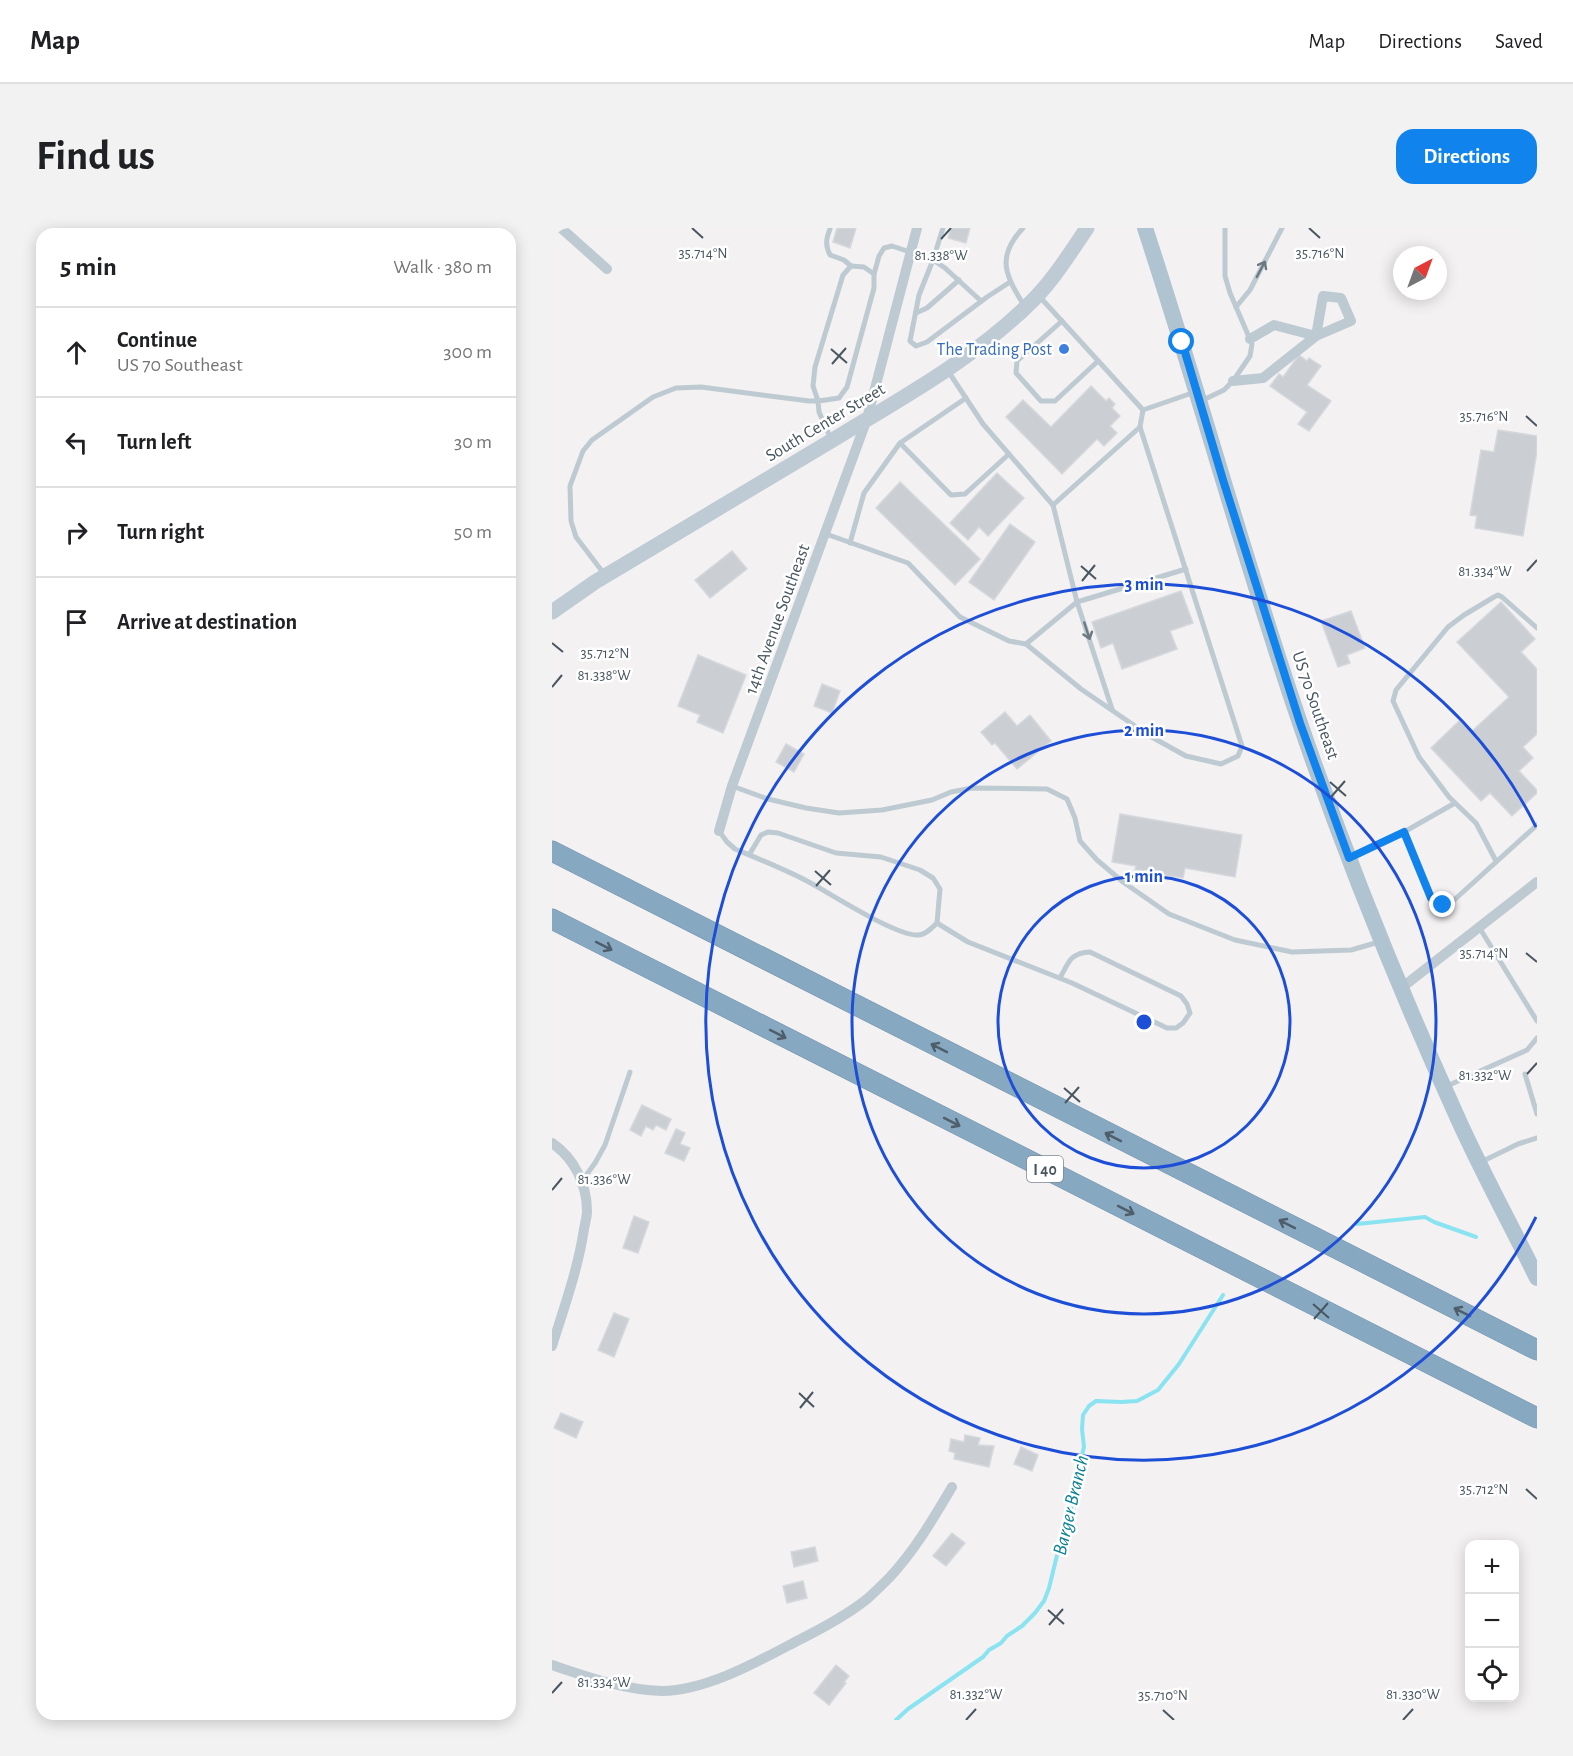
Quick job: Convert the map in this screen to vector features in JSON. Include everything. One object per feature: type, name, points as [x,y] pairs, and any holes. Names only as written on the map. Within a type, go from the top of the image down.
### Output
[{"type":"highway","points":[[552,851],[1537,1350]]},
{"type":"highway","name":"I 40","points":[[552,919],[1537,1418]]},
{"type":"main road","name":"US 70 Southeast","points":[[1145,228],[1300,723],[1349,858],[1400,989],[1444,1088],[1537,1278]]},
{"type":"street","points":[[561,228],[607,269]]},
{"type":"street","name":"14th Avenue Southeast","points":[[719,831],[732,786],[867,419],[917,228]]},
{"type":"street","name":"South Center Street","points":[[552,612],[606,576],[947,369],[988,339],[1038,295],[1056,274],[1087,228]]},
{"type":"street","points":[[1233,381],[1263,378],[1316,336],[1274,325],[1250,339]]},
{"type":"street","points":[[1400,989],[1536,885]]},
{"type":"street","points":[[552,1143],[573,1163],[582,1181],[587,1211],[582,1245],[552,1346]]},
{"type":"street","points":[[552,1665],[621,1687],[664,1691],[696,1686],[763,1659],[829,1624],[867,1599],[909,1555],[952,1487]]},
{"type":"lane","points":[[830,228],[826,239],[830,255],[844,260],[851,266],[864,267],[874,274]]},
{"type":"lane","points":[[943,228],[919,295],[910,341],[915,346],[927,342],[1010,282]]},
{"type":"lane","points":[[1023,228],[1010,243],[1005,267],[1010,282],[1025,308]]},
{"type":"lane","points":[[1143,410],[1224,390],[1250,356],[1252,344],[1225,276],[1225,228]]},
{"type":"lane","points":[[1236,307],[1250,290],[1282,228]]},
{"type":"lane","points":[[606,576],[576,537],[571,521],[570,486],[583,451],[592,440],[653,397],[676,388],[701,387],[818,401],[839,398],[847,387],[874,288],[874,274],[879,256],[884,248],[892,246],[911,253]]},
{"type":"lane","points":[[933,260],[981,301]]},
{"type":"lane","points":[[832,440],[819,412],[813,386],[815,367],[843,275],[851,266]]},
{"type":"lane","points":[[916,313],[927,308],[958,280]]},
{"type":"lane","points":[[1038,295],[1143,410]]},
{"type":"lane","points":[[1062,321],[1017,361],[1016,373],[1041,401],[1055,401],[1098,361]]},
{"type":"lane","points":[[947,369],[983,424],[1053,504],[1077,602],[1112,710]]},
{"type":"lane","points":[[850,543],[864,493],[900,443],[966,398]]},
{"type":"lane","points":[[825,534],[908,563],[960,617],[1009,641],[1026,644],[1081,689],[1148,735],[1186,756],[1221,764],[1238,756],[1242,746],[1140,427],[1143,410]]},
{"type":"lane","points":[[1053,504],[1140,427]]},
{"type":"lane","points":[[900,443],[951,495],[965,494],[1009,454]]},
{"type":"lane","points":[[1026,644],[1077,602],[1186,570]]},
{"type":"lane","points":[[1496,861],[1476,824],[1455,803],[1419,757],[1393,701],[1393,696],[1448,627],[1498,595],[1537,628]]},
{"type":"lane","points":[[732,786],[768,799],[839,813],[882,810],[932,800],[951,792],[972,788],[1047,789],[1067,799],[1075,818],[1080,841],[1097,860],[1123,882],[1169,914],[1235,940],[1293,952],[1351,950],[1382,941]]},
{"type":"lane","points":[[1349,858],[1404,832],[1455,803]]},
{"type":"lane","points":[[1404,832],[1431,898],[1443,905],[1453,901],[1537,825]]},
{"type":"lane","points":[[719,831],[735,849],[805,880],[902,932],[919,936],[937,923],[940,889],[933,878],[920,870],[880,857],[836,854],[778,833],[768,832],[760,835],[749,855]]},
{"type":"lane","points":[[937,923],[968,942],[1060,978],[1167,1028],[1176,1028],[1190,1013],[1181,996],[1090,952],[1079,952],[1071,958],[1060,978]]},
{"type":"lane","points":[[1479,927],[1537,1021]]},
{"type":"lane","points":[[1527,1050],[1537,1038]]},
{"type":"lane","points":[[1444,1088],[1537,1046]]},
{"type":"lane","points":[[582,1181],[605,1145],[630,1072]]},
{"type":"lane","points":[[1525,1074],[1537,1114]]},
{"type":"lane","points":[[1479,1162],[1537,1138]]},
{"type":"building","points":[[837,228],[856,228],[850,248],[833,242]]},
{"type":"building","points":[[951,228],[970,228],[966,243],[948,238]]},
{"type":"building","points":[[1299,355],[1321,366],[1307,385],[1331,401],[1309,431],[1298,424],[1307,412],[1270,386],[1279,374],[1283,377]]},
{"type":"building","points":[[1091,386],[1106,401],[1109,398],[1115,404],[1112,408],[1120,416],[1110,426],[1117,433],[1104,446],[1097,439],[1062,474],[1006,417],[1023,400],[1051,427]]},
{"type":"building","points":[[1498,430],[1537,436],[1537,451],[1523,536],[1475,528],[1477,516],[1470,515],[1481,450],[1494,452]]},
{"type":"building","points":[[997,473],[1024,498],[988,536],[979,527],[968,540],[950,523]]},
{"type":"building","points":[[900,482],[980,559],[955,585],[876,508]]},
{"type":"building","points":[[1010,524],[1035,542],[994,600],[969,582]]},
{"type":"building","points":[[732,551],[747,569],[710,598],[695,580]]},
{"type":"building","points":[[1181,591],[1193,623],[1170,631],[1177,649],[1122,669],[1113,643],[1101,648],[1092,622]]},
{"type":"building","points":[[1501,602],[1535,639],[1521,652],[1537,669],[1537,734],[1523,747],[1533,758],[1519,771],[1537,790],[1537,793],[1512,816],[1490,793],[1481,801],[1431,748],[1460,720],[1471,732],[1509,697],[1457,642]]},
{"type":"building","points":[[1351,611],[1365,648],[1347,655],[1350,663],[1338,667],[1321,621]]},
{"type":"building","points":[[698,655],[746,675],[723,733],[697,722],[700,715],[678,706]]},
{"type":"building","points":[[822,684],[840,691],[832,713],[814,706]]},
{"type":"building","points":[[1005,712],[1017,726],[1030,715],[1051,741],[1017,769],[995,743],[992,745],[981,732]]},
{"type":"building","points":[[786,744],[804,754],[794,772],[776,762]]},
{"type":"building","points":[[1120,814],[1242,835],[1235,877],[1185,868],[1183,878],[1135,870],[1136,866],[1112,862]]},
{"type":"building","points":[[642,1105],[671,1119],[666,1130],[656,1125],[653,1130],[646,1126],[641,1136],[630,1130]]},
{"type":"building","points":[[676,1129],[685,1133],[680,1144],[690,1148],[684,1161],[665,1153]]},
{"type":"building","points":[[634,1216],[649,1222],[638,1253],[623,1248]]},
{"type":"building","points":[[614,1313],[629,1319],[614,1357],[598,1350]]},
{"type":"building","points":[[561,1413],[583,1422],[576,1438],[554,1428]]},
{"type":"building","points":[[965,1435],[980,1438],[978,1445],[994,1446],[989,1467],[954,1459],[955,1453],[949,1451],[951,1439],[964,1442]]},
{"type":"building","points":[[1021,1447],[1038,1455],[1032,1471],[1014,1464]]},
{"type":"building","points":[[952,1533],[965,1543],[946,1566],[933,1556]]},
{"type":"building","points":[[815,1547],[818,1561],[794,1567],[791,1552]]},
{"type":"building","points":[[803,1581],[807,1598],[787,1603],[783,1586]]},
{"type":"building","points":[[836,1665],[849,1676],[829,1705],[814,1693]]},
{"type":"waterway","name":"Barger Branch","points":[[1357,1224],[1425,1217],[1476,1237]]},
{"type":"waterway","name":"Barger Branch","points":[[896,1720],[908,1709],[983,1657],[1035,1613],[1044,1601],[1049,1588],[1061,1539],[1071,1512],[1072,1495],[1084,1447],[1083,1415],[1096,1401],[1137,1401],[1158,1390],[1179,1364],[1223,1295]]},
{"type":"place","name":"The Trading Post","points":[[1064,349]]},
{"type":"route","points":[[1182,342],[1300,723],[1349,858],[1404,832],[1431,898],[1443,905]]}]
